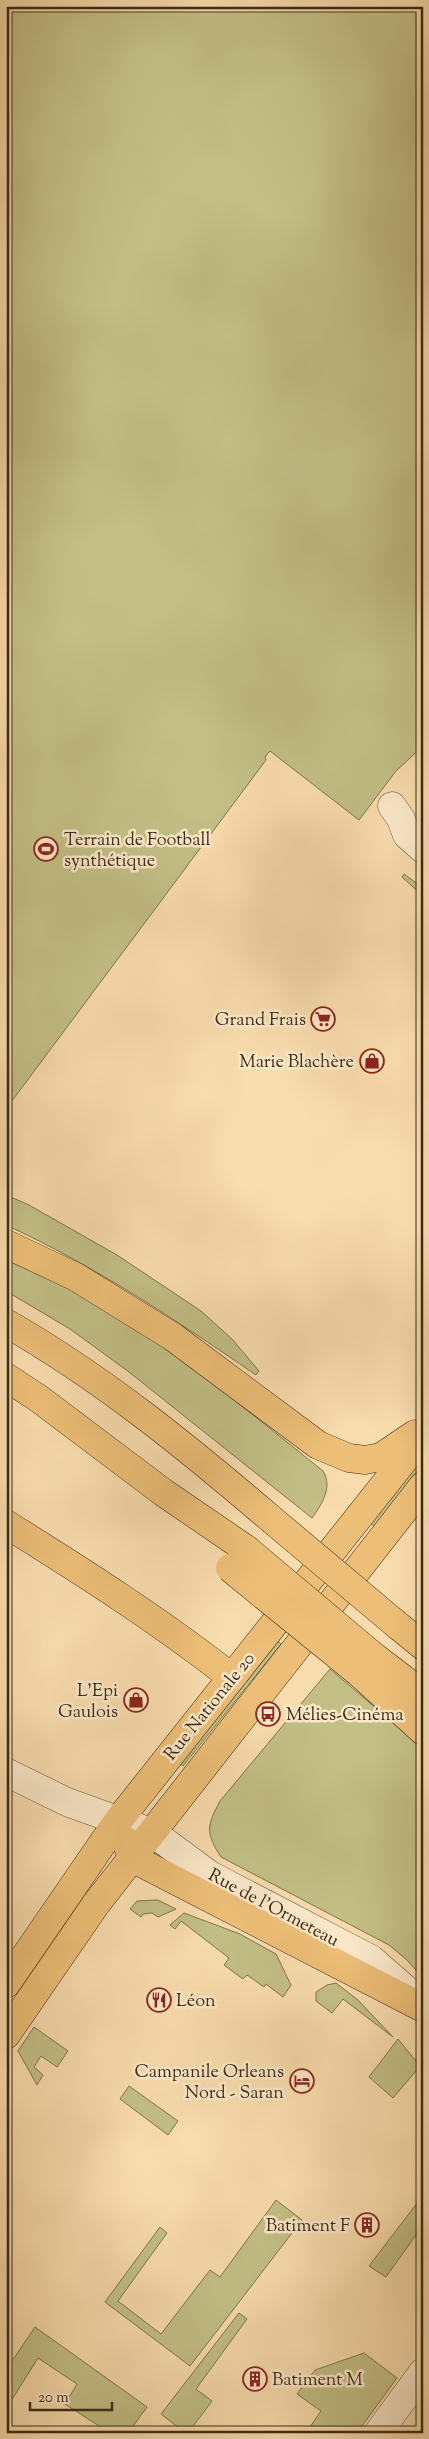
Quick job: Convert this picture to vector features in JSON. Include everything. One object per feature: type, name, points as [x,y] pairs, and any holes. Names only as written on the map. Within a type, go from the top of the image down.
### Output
[{"type":"main road","points":[[6,1244],[76,1277],[173,1337],[318,1445],[348,1458],[365,1460],[381,1457],[399,1446],[423,1425]]},
{"type":"main road","points":[[6,1323],[28,1335],[122,1400],[207,1464],[423,1646]]},
{"type":"main road","points":[[6,1377],[38,1398],[164,1493],[238,1558],[365,1663],[423,1731]]},
{"type":"main road","name":"Rue Nationale 20","points":[[6,1984],[118,1821],[423,1436]]},
{"type":"main road","name":"Rue Nationale 20","points":[[132,1858],[423,1486]]},
{"type":"main road","points":[[6,1524],[99,1583],[203,1655],[231,1677]]},
{"type":"main road","points":[[365,1663],[423,1694]]},
{"type":"main road","points":[[118,1821],[132,1858],[323,1945],[423,2006]]},
{"type":"main road","points":[[6,2035],[96,1904],[132,1858]]},
{"type":"street","points":[[392,806],[401,819],[407,835],[423,849]]},
{"type":"street","name":"Rue de l'Ormeteau","points":[[6,1772],[67,1802],[153,1832],[210,1875],[323,1945]]},
{"type":"street","points":[[378,2433],[423,2372]]},
{"type":"shaded area","points":[[6,6],[423,6],[423,746],[396,771],[359,820],[270,751],[265,757],[266,760],[6,1109]]},
{"type":"shaded area","points":[[404,874],[423,888],[423,896],[402,877]]},
{"type":"shaded area","points":[[6,1195],[29,1205],[117,1255],[201,1311],[232,1339],[259,1371],[256,1375],[196,1334],[103,1276],[6,1225]]},
{"type":"shaded area","points":[[6,1256],[89,1296],[152,1334],[323,1471],[326,1477],[327,1489],[323,1501],[312,1518],[129,1372],[70,1329],[6,1291]]},
{"type":"shaded area","points":[[423,1458],[423,1464],[374,1526],[370,1523]]},
{"type":"shaded area","points":[[278,1641],[281,1644],[183,1766],[180,1763]]},
{"type":"shaded area","points":[[330,1669],[423,1750],[423,1978],[407,1960],[389,1945],[221,1857],[212,1842],[210,1823],[220,1801]]},
{"type":"shaded area","points":[[158,1900],[176,1909],[158,1917],[152,1913],[143,1914],[141,1917],[130,1909],[137,1901]]},
{"type":"shaded area","points":[[184,1913],[240,1934],[276,1954],[291,1985],[283,1997],[266,1984],[264,1987],[247,1975],[243,1979],[224,1965],[229,1958],[181,1921],[175,1929],[170,1925]]},
{"type":"shaded area","points":[[336,1983],[358,2000],[393,2037],[343,1999],[332,2013],[316,2001],[316,1992],[327,1985]]},
{"type":"shaded area","points":[[34,2027],[68,2051],[57,2067],[41,2056],[34,2067],[43,2075],[37,2085],[18,2051]]},
{"type":"shaded area","points":[[398,2039],[420,2066],[393,2098],[369,2077]]},
{"type":"shaded area","points":[[129,2086],[178,2121],[168,2135],[120,2099]]},
{"type":"shaded area","points":[[421,2198],[423,2225],[386,2277],[369,2266]]},
{"type":"shaded area","points":[[276,2200],[302,2220],[190,2366],[105,2302],[160,2227],[167,2233],[118,2301],[161,2334],[210,2270],[220,2277]]},
{"type":"shaded area","points":[[239,2313],[247,2319],[196,2389],[212,2401],[188,2433],[185,2433],[161,2414]]},
{"type":"shaded area","points":[[35,2327],[147,2407],[128,2433],[110,2433],[65,2404],[77,2384],[38,2358],[6,2409],[6,2370]]},
{"type":"shaded area","points":[[364,2353],[397,2378],[357,2433],[306,2433],[321,2411],[297,2394],[315,2370]]},
{"type":"place","name":"Terrain de Football synthétique","points":[[46,849]]},
{"type":"place","name":"Grand Frais","points":[[323,1019]]},
{"type":"place","name":"Marie Blachère","points":[[372,1061]]},
{"type":"place","name":"L'Epi Gaulois","points":[[136,1700]]},
{"type":"place","name":"Mélies-Cinéma","points":[[268,1714]]},
{"type":"place","name":"Léon","points":[[159,2000]]},
{"type":"place","name":"Campanile Orleans Nord - Saran","points":[[302,2081]]},
{"type":"place","name":"Batiment F","points":[[367,2225]]},
{"type":"place","name":"Batiment M","points":[[255,2379]]}]
